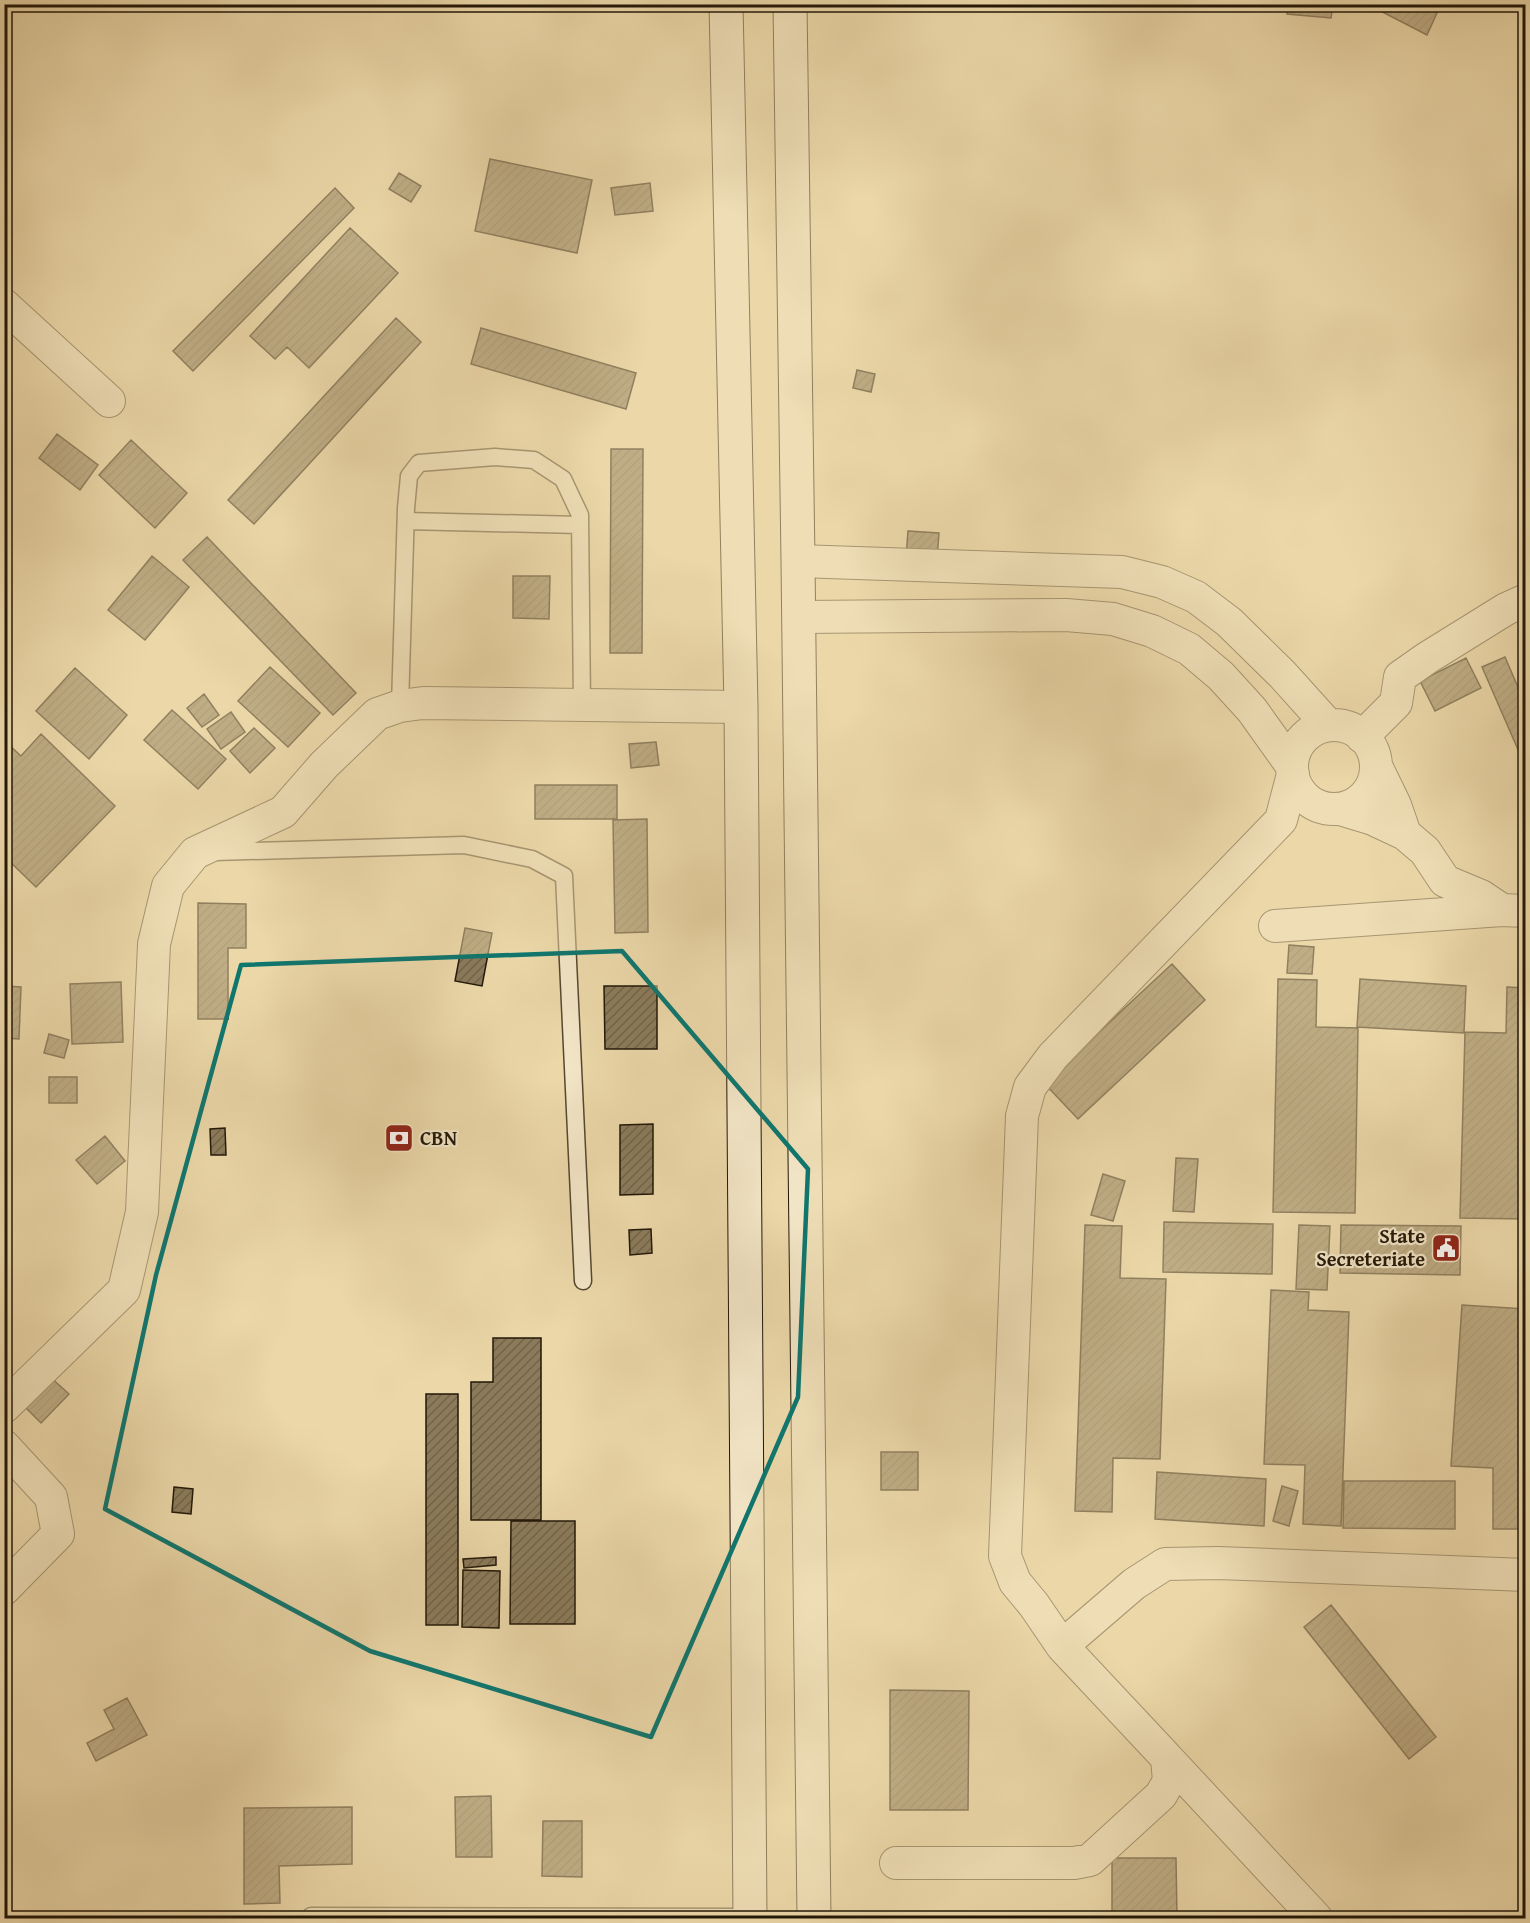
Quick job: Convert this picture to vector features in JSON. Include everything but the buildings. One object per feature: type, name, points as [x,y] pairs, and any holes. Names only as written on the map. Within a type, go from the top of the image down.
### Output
[{"type":"street","points":[[726,4],[741,707],[750,1918]]},
{"type":"street","points":[[790,4],[814,1918]]},
{"type":"street","points":[[4,304],[109,401]]},
{"type":"street","points":[[798,561],[1122,572],[1162,582],[1196,597],[1229,622],[1282,674],[1328,725]]},
{"type":"street","points":[[1362,737],[1396,703],[1400,677],[1506,609],[1526,600]]},
{"type":"street","points":[[799,617],[1066,615],[1113,618],[1152,631],[1189,649],[1221,676],[1252,710],[1292,770],[1301,794],[1312,804],[1373,819],[1405,834],[1425,851],[1445,881],[1514,911]]},
{"type":"street","points":[[4,1407],[123,1290],[142,1212],[154,945],[168,886],[195,853],[283,812],[324,765],[377,714],[400,706],[423,703],[741,707]]},
{"type":"street","points":[[1316,1918],[1062,1646],[1015,1582],[1005,1556],[1022,1116],[1030,1087],[1053,1056],[1281,820],[1295,751],[1303,739],[1314,730],[1328,725],[1343,725],[1356,731],[1367,741],[1405,834]]},
{"type":"street","points":[[1281,820],[1354,805],[1366,795],[1373,783],[1377,768]]},
{"type":"street","points":[[1275,926],[1514,911]]},
{"type":"street","points":[[4,1446],[51,1497],[58,1534],[4,1589]]},
{"type":"street","points":[[1062,1646],[1134,1584],[1165,1564],[1218,1563],[1526,1575]]},
{"type":"street","points":[[896,1863],[1074,1863],[1090,1860],[1161,1795],[1169,1781],[1167,1758]]},
{"type":"lane","points":[[400,706],[409,476],[419,464],[495,457],[534,460],[563,479],[580,515],[582,705]]},
{"type":"lane","points":[[406,521],[580,525]]},
{"type":"lane","points":[[195,853],[464,845],[532,859],[564,876],[583,1281]]},
{"type":"lane","points":[[311,1916],[750,1918]]},
{"type":"highlighted area","points":[[622,951],[808,1169],[798,1397],[651,1737],[370,1651],[105,1509],[156,1275],[241,965]]},
{"type":"place","name":"CBN","points":[[399,1138]]},
{"type":"place","name":"State Secreteriate","points":[[1446,1248]]}]
